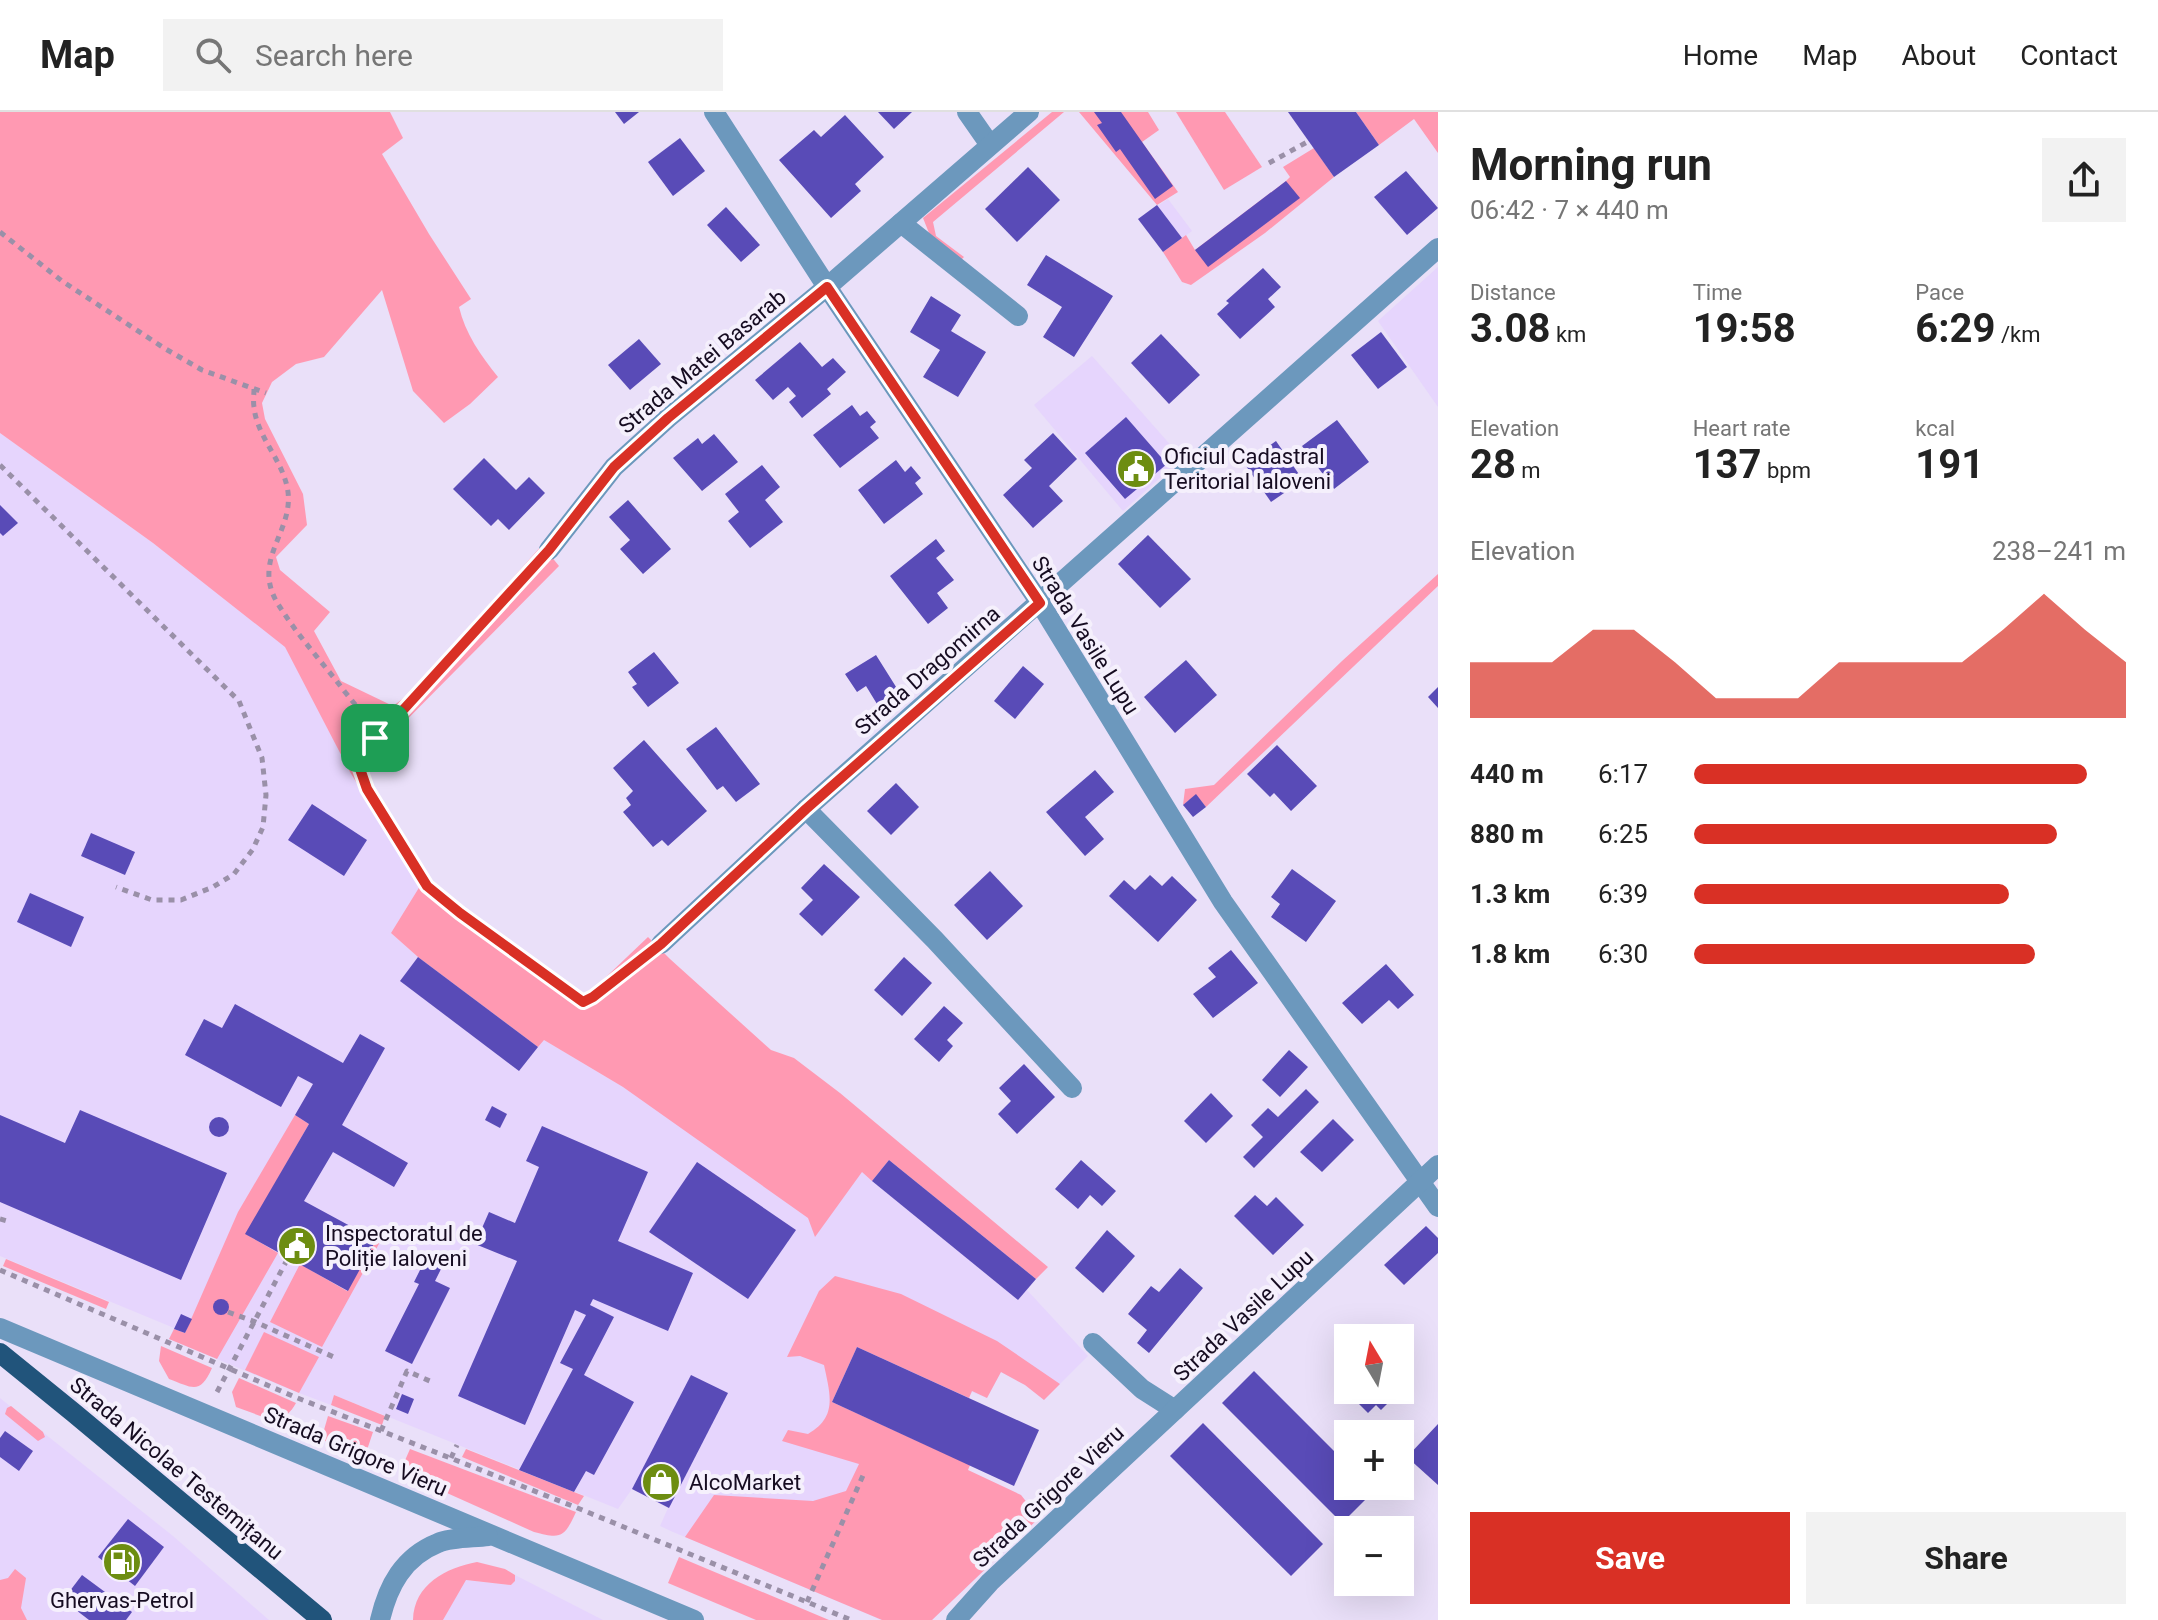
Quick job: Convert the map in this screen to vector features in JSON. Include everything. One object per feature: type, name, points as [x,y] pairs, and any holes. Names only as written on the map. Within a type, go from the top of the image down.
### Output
[{"type":"main road","name":"Strada Nicolae Testemițanu","points":[[0,1353],[322,1620]]},
{"type":"street","name":"Strada Vasile Lupu","points":[[714,112],[827,287],[1040,603],[1223,902],[1438,1207]]},
{"type":"street","points":[[967,112],[990,145]]},
{"type":"street","name":"Strada Matei Basarab","points":[[549,550],[614,467],[1029,112]]},
{"type":"street","points":[[901,223],[1018,316]]},
{"type":"street","name":"Strada Dragomirna","points":[[661,944],[806,809],[1438,248]]},
{"type":"street","points":[[806,809],[935,940],[1072,1088]]},
{"type":"street","points":[[1421,1181],[1438,1165]]},
{"type":"street","name":"Strada Vasile Lupu","points":[[1093,1343],[1142,1389],[1175,1410],[1421,1181]]},
{"type":"street","name":"Strada Grigore Vieru","points":[[0,1328],[694,1620]]},
{"type":"street","name":"Strada Grigore Vieru","points":[[956,1620],[990,1582],[1175,1410]]},
{"type":"street","points":[[380,1620],[389,1586],[410,1560],[439,1542],[491,1536]]},
{"type":"path","points":[[1269,163],[1309,141]]},
{"type":"path","points":[[0,232],[62,281],[164,348],[202,370],[266,393]]},
{"type":"path","points":[[254,389],[254,408],[262,432],[280,465],[288,493],[286,519],[271,554],[269,578],[276,601],[367,717],[375,738]]},
{"type":"path","points":[[0,465],[239,701],[262,758],[266,795],[263,827],[253,849],[234,874],[213,887],[181,900],[152,900],[116,887]]},
{"type":"path","points":[[549,550],[404,709],[359,753],[359,766],[367,789],[427,886],[583,1002],[661,944]]},
{"type":"path","points":[[216,1393],[288,1258]]},
{"type":"path","points":[[0,1270],[228,1369],[851,1620]]},
{"type":"path","points":[[228,1312],[336,1358]]},
{"type":"path","points":[[381,1431],[407,1371],[432,1382]]},
{"type":"path","points":[[451,1458],[457,1445]]},
{"type":"path","points":[[807,1602],[865,1471]]},
{"type":"shaded area","points":[[0,112],[390,112],[403,138],[382,154],[471,299],[459,307],[465,326],[498,377],[444,423],[413,391],[382,290],[324,357],[296,364],[272,382],[262,403],[265,419],[303,494],[307,525],[276,557],[280,570],[330,612],[314,631],[341,681],[393,706],[412,692],[542,545],[559,566],[366,761],[369,780],[426,880],[482,924],[584,998],[648,937],[771,1050],[794,1058],[840,1093],[1048,1267],[1036,1279],[889,1160],[872,1181],[862,1172],[815,1237],[808,1218],[623,1087],[544,1040],[538,1047],[418,957],[391,933],[420,886],[350,772],[285,647],[153,543],[0,433]]},
{"type":"shaded area","points":[[1052,112],[1064,112],[933,222],[936,236],[964,257],[960,261],[929,233],[923,218]]},
{"type":"shaded area","points":[[1079,112],[1148,112],[1159,130],[1142,142],[1178,192],[1157,205]]},
{"type":"shaded area","points":[[1176,112],[1225,112],[1262,167],[1224,190]]},
{"type":"shaded area","points":[[1356,112],[1438,112],[1438,153],[1414,119],[1379,145]]},
{"type":"shaded area","points":[[1314,148],[1334,177],[1265,233],[1191,285],[1182,282],[1163,252],[1186,235],[1195,250],[1286,181],[1290,177],[1283,167]]},
{"type":"shaded area","points":[[1168,199],[1192,231],[1163,252],[1138,219]]},
{"type":"shaded area","points":[[1438,267],[1438,407],[1378,321]]},
{"type":"shaded area","points":[[1092,356],[1182,458],[1123,511],[1034,405]]},
{"type":"shaded area","points":[[0,433],[153,543],[286,647],[350,772],[420,886],[391,933],[418,957],[537,1046],[544,1040],[623,1087],[889,1160],[1036,1279],[1027,1290],[1088,1356],[1044,1400],[1001,1372],[987,1398],[972,1392],[963,1410],[986,1433],[967,1470],[1021,1495],[1039,1518],[932,1620],[882,1620],[673,1532],[660,1526],[668,1508],[632,1489],[618,1509],[334,1395],[331,1405],[299,1393],[169,1339],[174,1328],[0,1256]]},
{"type":"shaded area","points":[[1438,574],[1438,586],[1206,807],[1196,795],[1183,805],[1185,789],[1214,785],[1342,661]]},
{"type":"shaded area","points":[[295,1115],[309,1124],[246,1234],[278,1253],[217,1359],[169,1339],[174,1329],[185,1333],[238,1212]]},
{"type":"shaded area","points":[[376,1240],[380,1242],[322,1347],[270,1322],[300,1264],[347,1291]]},
{"type":"shaded area","points":[[6,1259],[109,1302],[106,1309],[3,1266]]},
{"type":"shaded area","points":[[835,1276],[901,1294],[997,1341],[1060,1384],[1044,1400],[1001,1372],[987,1398],[972,1391],[969,1398],[857,1347],[832,1402],[970,1465],[968,1470],[1021,1495],[1039,1518],[932,1620],[882,1620],[685,1537],[714,1495],[813,1501],[846,1491],[859,1464],[782,1441],[788,1430],[808,1434],[818,1427],[828,1412],[830,1404],[824,1365],[800,1356],[787,1357],[819,1291]]},
{"type":"shaded area","points":[[264,1332],[319,1357],[299,1393],[245,1370]]},
{"type":"shaded area","points":[[161,1346],[212,1368],[208,1377],[195,1387],[169,1379],[159,1361]]},
{"type":"shaded area","points":[[239,1378],[296,1403],[287,1414],[274,1421],[236,1407],[232,1392]]},
{"type":"shaded area","points":[[334,1395],[385,1416],[382,1425],[331,1405]]},
{"type":"shaded area","points":[[0,1398],[173,1536],[269,1620],[0,1620]]},
{"type":"shaded area","points":[[11,1406],[45,1437],[38,1441],[5,1414]]},
{"type":"shaded area","points":[[328,1416],[373,1432],[364,1459],[325,1441]]},
{"type":"shaded area","points":[[410,1449],[576,1512],[561,1534],[534,1532],[400,1472]]},
{"type":"shaded area","points":[[466,1449],[584,1496],[578,1505],[462,1457]]},
{"type":"shaded area","points":[[679,1557],[829,1620],[756,1620],[668,1583]]},
{"type":"shaded area","points":[[477,1562],[505,1569],[515,1575],[515,1581],[511,1585],[466,1580],[443,1620],[413,1620],[415,1607],[426,1587],[443,1573]]},
{"type":"shaded area","points":[[15,1569],[26,1578],[21,1608],[27,1620],[0,1620],[0,1580],[8,1578]]},
{"type":"shaded area","points":[[515,1575],[603,1620],[443,1620],[465,1580],[511,1585]]},
{"type":"building","points":[[615,112],[639,112],[624,124]]},
{"type":"building","points":[[878,112],[912,112],[894,129]]},
{"type":"building","points":[[1094,112],[1121,112],[1173,186],[1155,199],[1120,149],[1116,152],[1097,125],[1102,123]]},
{"type":"building","points":[[1288,112],[1356,112],[1379,145],[1334,177]]},
{"type":"building","points":[[845,115],[884,157],[855,184],[861,191],[831,218],[779,160],[814,130],[821,137]]},
{"type":"building","points":[[680,138],[705,171],[673,196],[648,162]]},
{"type":"building","points":[[1028,167],[1060,200],[1017,242],[985,209]]},
{"type":"building","points":[[1406,171],[1438,208],[1407,235],[1374,197]]},
{"type":"building","points":[[1286,181],[1300,198],[1208,267],[1195,250]]},
{"type":"building","points":[[1157,205],[1182,238],[1163,252],[1138,219]]},
{"type":"building","points":[[726,207],[760,245],[741,262],[707,225]]},
{"type":"building","points":[[1046,255],[1113,296],[1074,357],[1043,337],[1062,307],[1027,285]]},
{"type":"building","points":[[1263,268],[1281,287],[1268,299],[1275,307],[1240,339],[1217,314],[1229,303],[1226,301]]},
{"type":"building","points":[[931,296],[961,315],[951,331],[986,352],[958,397],[923,377],[940,350],[910,332]]},
{"type":"building","points":[[1381,332],[1407,367],[1378,389],[1351,355]]},
{"type":"building","points":[[1161,334],[1200,375],[1169,404],[1131,363]]},
{"type":"building","points":[[639,339],[661,364],[630,390],[608,365]]},
{"type":"building","points":[[800,342],[822,367],[833,358],[846,372],[827,389],[831,394],[802,418],[789,402],[796,396],[788,387],[773,400],[755,380]]},
{"type":"building","points":[[852,405],[860,416],[867,411],[876,422],[870,427],[879,438],[840,468],[813,435]]},
{"type":"building","points":[[1126,417],[1167,464],[1125,499],[1085,453]]},
{"type":"building","points":[[1337,420],[1369,462],[1334,489],[1302,446]]},
{"type":"building","points":[[1053,433],[1077,459],[1049,486],[1063,501],[1033,528],[1003,495],[1032,468],[1024,460]]},
{"type":"building","points":[[714,434],[738,462],[702,491],[673,458],[698,438],[702,444]]},
{"type":"building","points":[[1276,441],[1303,480],[1271,502],[1244,463]]},
{"type":"building","points":[[484,458],[516,490],[529,477],[545,493],[509,530],[498,519],[491,526],[453,489]]},
{"type":"building","points":[[896,460],[905,472],[911,466],[921,478],[915,483],[923,494],[884,524],[858,490]]},
{"type":"building","points":[[762,465],[780,487],[765,500],[783,522],[750,548],[728,521],[739,512],[725,494]]},
{"type":"building","points":[[628,500],[671,549],[643,574],[620,549],[630,540],[609,517]]},
{"type":"building","points":[[0,505],[18,523],[3,536],[0,533]]},
{"type":"building","points":[[1148,535],[1191,579],[1160,608],[1118,564]]},
{"type":"building","points":[[936,539],[945,551],[936,558],[954,580],[937,593],[948,608],[928,624],[890,576]]},
{"type":"building","points":[[654,652],[679,683],[648,707],[632,687],[637,684],[628,672]]},
{"type":"building","points":[[876,655],[898,690],[877,704],[866,686],[857,692],[845,674]]},
{"type":"building","points":[[1186,660],[1217,695],[1175,733],[1144,697]]},
{"type":"building","points":[[1023,666],[1044,684],[1015,719],[994,701]]},
{"type":"building","points":[[1438,687],[1438,708],[1428,697]]},
{"type":"building","points":[[716,727],[760,784],[736,802],[723,786],[717,790],[686,749]]},
{"type":"building","points":[[644,740],[707,811],[668,846],[662,840],[653,847],[623,812],[631,805],[626,798],[633,791],[613,768]]},
{"type":"building","points":[[1277,745],[1317,786],[1291,811],[1274,793],[1270,797],[1247,774]]},
{"type":"building","points":[[1095,770],[1114,792],[1085,817],[1104,839],[1085,856],[1046,812]]},
{"type":"building","points":[[896,783],[919,807],[891,835],[867,811]]},
{"type":"building","points":[[1196,794],[1206,807],[1193,817],[1183,805]]},
{"type":"building","points":[[312,804],[367,840],[344,876],[288,840]]},
{"type":"building","points":[[91,833],[135,852],[125,875],[81,856]]},
{"type":"building","points":[[824,864],[860,897],[822,936],[799,914],[813,900],[801,888]]},
{"type":"building","points":[[1292,869],[1336,901],[1306,942],[1271,917],[1280,904],[1271,897]]},
{"type":"building","points":[[990,871],[1023,906],[987,940],[954,905]]},
{"type":"building","points":[[1150,875],[1162,886],[1172,876],[1197,900],[1158,942],[1109,896],[1124,880],[1135,890]]},
{"type":"building","points":[[30,893],[84,917],[71,947],[17,922]]},
{"type":"building","points":[[1231,950],[1258,983],[1213,1018],[1193,994],[1216,977],[1208,968]]},
{"type":"building","points":[[418,957],[538,1047],[519,1071],[400,981]]},
{"type":"building","points":[[904,957],[932,983],[902,1016],[874,990]]},
{"type":"building","points":[[1386,964],[1414,995],[1398,1009],[1389,1000],[1362,1024],[1342,1003]]},
{"type":"building","points":[[235,1004],[343,1063],[360,1034],[385,1048],[342,1125],[408,1163],[394,1187],[333,1152],[304,1201],[376,1240],[348,1291],[245,1234],[309,1124],[295,1115],[313,1084],[298,1076],[281,1107],[185,1055],[204,1019],[222,1028]]},
{"type":"building","points":[[944,1006],[963,1023],[947,1040],[953,1046],[939,1062],[914,1039]]},
{"type":"building","points":[[1289,1050],[1308,1067],[1280,1097],[1262,1080]]},
{"type":"building","points":[[1024,1064],[1055,1097],[1017,1134],[998,1114],[1011,1101],[999,1088]]},
{"type":"building","points":[[1306,1089],[1319,1102],[1254,1168],[1243,1157],[1263,1137],[1251,1125],[1268,1108],[1278,1117]]},
{"type":"building","points":[[1211,1093],[1233,1116],[1206,1143],[1184,1121]]},
{"type":"building","points":[[492,1106],[507,1114],[500,1128],[485,1120]]},
{"type":"building","points":[[80,1110],[227,1173],[181,1280],[0,1202],[0,1115],[65,1143]]},
{"type":"building","points":[[219,1117],[226,1120],[229,1127],[226,1134],[219,1137],[212,1134],[209,1127],[212,1120]]},
{"type":"building","points":[[1333,1119],[1354,1140],[1322,1172],[1300,1152]]},
{"type":"building","points":[[542,1126],[648,1172],[618,1241],[693,1273],[668,1331],[593,1299],[590,1305],[614,1317],[584,1375],[634,1402],[594,1475],[586,1471],[574,1492],[519,1470],[573,1369],[560,1363],[586,1315],[575,1310],[525,1425],[458,1396],[517,1261],[475,1244],[489,1212],[515,1223],[539,1167],[526,1161]]},
{"type":"building","points":[[889,1160],[1036,1279],[1018,1300],[872,1181]]},
{"type":"building","points":[[1081,1160],[1116,1191],[1102,1206],[1090,1195],[1078,1209],[1055,1189]]},
{"type":"building","points":[[697,1162],[796,1230],[748,1299],[649,1232]]},
{"type":"building","points":[[1255,1195],[1267,1206],[1276,1197],[1304,1225],[1273,1255],[1234,1216]]},
{"type":"building","points":[[1426,1226],[1438,1238],[1438,1253],[1404,1285],[1384,1265]]},
{"type":"building","points":[[1107,1230],[1135,1256],[1103,1293],[1075,1268]]},
{"type":"building","points":[[428,1254],[444,1263],[435,1281],[450,1288],[412,1364],[385,1351],[419,1284],[414,1282]]},
{"type":"building","points":[[1180,1268],[1203,1288],[1149,1353],[1137,1343],[1147,1330],[1128,1314],[1151,1286],[1159,1292]]},
{"type":"building","points":[[218,1299],[224,1299],[229,1307],[227,1313],[218,1315],[213,1310],[213,1304]]},
{"type":"building","points":[[181,1314],[192,1319],[185,1333],[174,1329]]},
{"type":"building","points":[[857,1347],[1039,1430],[1014,1486],[832,1402]]},
{"type":"building","points":[[1254,1371],[1334,1451],[1334,1500],[1365,1500],[1349,1516],[1335,1516],[1222,1403]]},
{"type":"building","points":[[691,1375],[728,1393],[669,1508],[632,1489]]},
{"type":"building","points":[[402,1394],[414,1399],[408,1414],[396,1409]]},
{"type":"building","points":[[1359,1404],[1387,1404],[1381,1410],[1376,1405],[1368,1413]]},
{"type":"building","points":[[1203,1423],[1323,1544],[1291,1576],[1170,1456]]},
{"type":"building","points":[[1438,1424],[1438,1485],[1414,1463],[1414,1450]]},
{"type":"building","points":[[5,1431],[33,1451],[19,1471],[0,1457],[0,1438]]},
{"type":"building","points":[[128,1519],[164,1547],[135,1586],[98,1557]]},
{"type":"building","points":[[82,1575],[132,1612],[126,1620],[89,1620],[63,1600]]},
{"type":"place","name":"Oficiul Cadastral Teritorial Ialoveni","points":[[1136,469]]},
{"type":"place","name":"Inspectoratul de Poliție Ialoveni","points":[[297,1246]]},
{"type":"place","name":"AlcoMarket","points":[[661,1482]]},
{"type":"place","name":"Ghervas-Petrol","points":[[122,1562]]},
{"type":"route","points":[[827,287],[1040,603],[806,809],[661,944],[583,1002],[427,886],[367,789],[359,766],[359,753],[375,738],[549,550],[614,467],[668,418],[827,287]]}]
